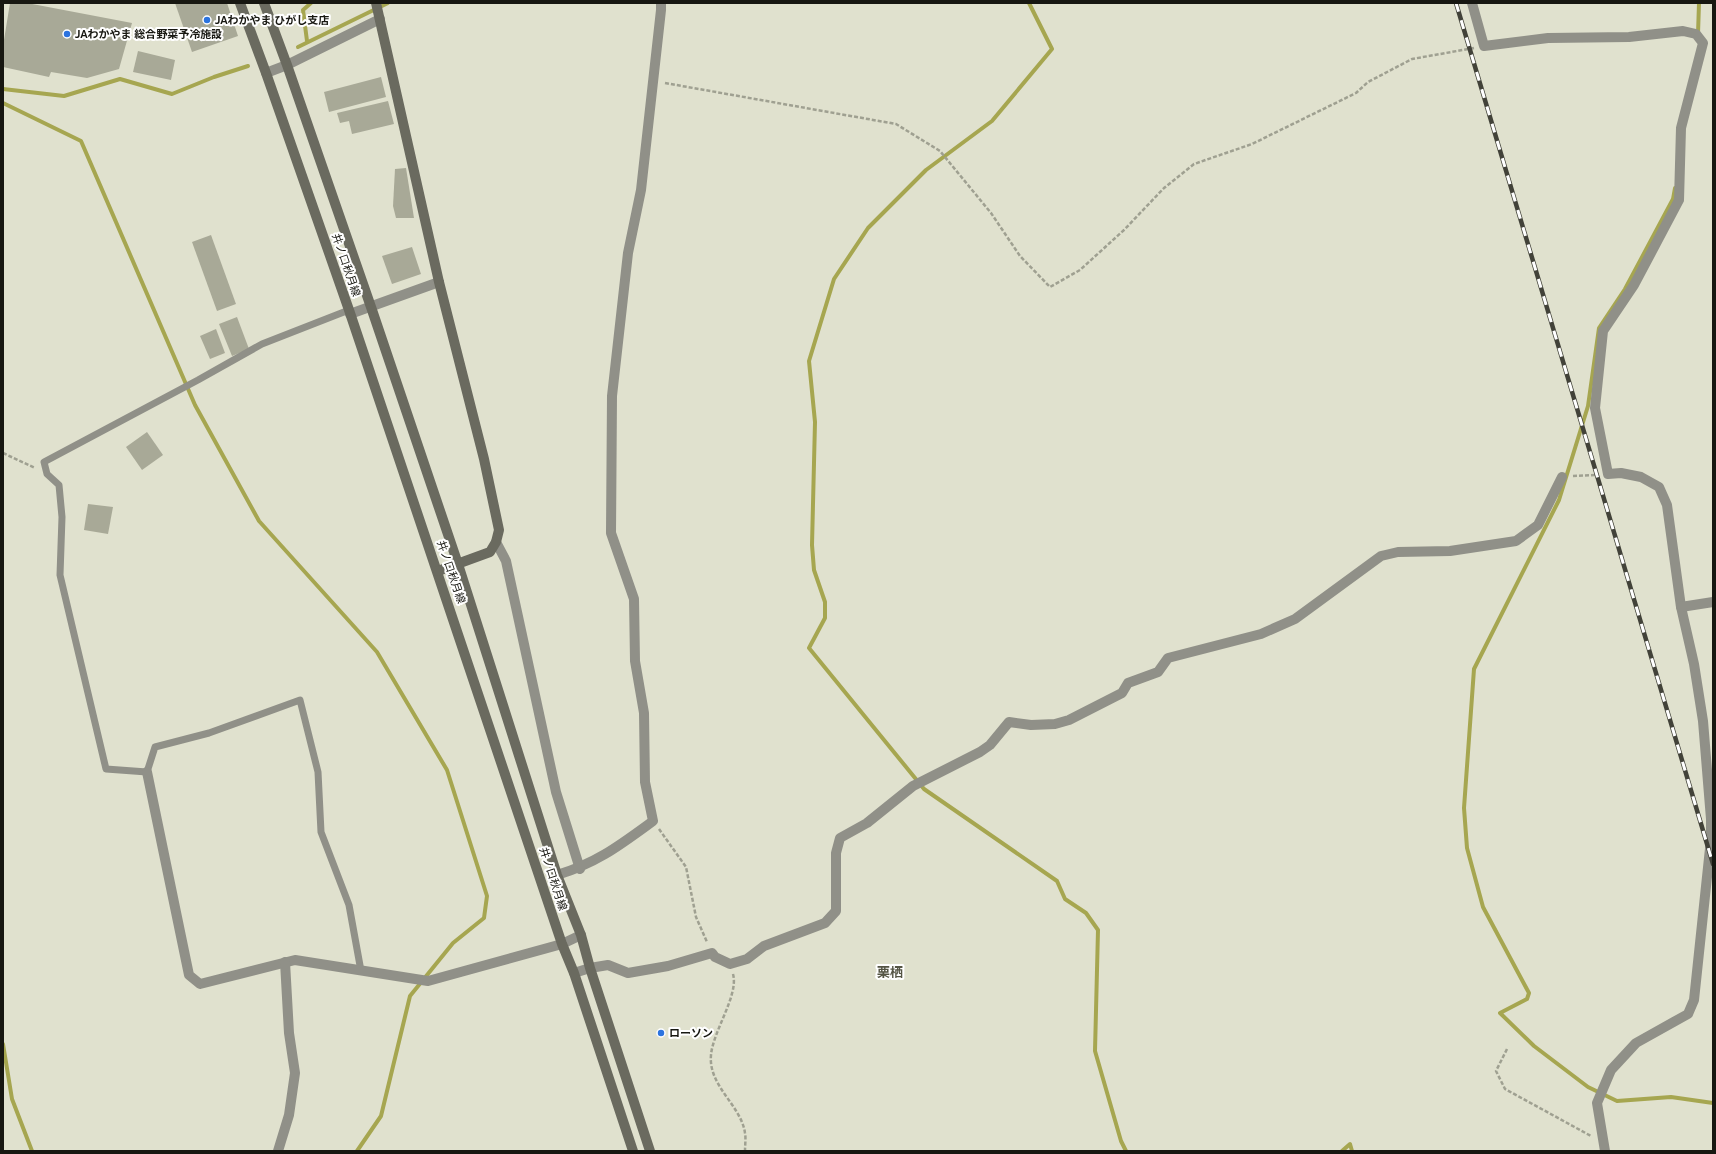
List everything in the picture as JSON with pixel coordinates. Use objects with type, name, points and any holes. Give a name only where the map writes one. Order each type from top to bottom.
[{"type":"main road","name":"井ノ口秋月線","points":[[240,3],[350,312],[633,1151]]},
{"type":"main road","name":"井ノ口秋月線","points":[[264,3],[371,307],[458,564],[557,876],[581,935],[590,968],[650,1151]]},
{"type":"main road","points":[[376,3],[439,282],[484,459],[499,530],[496,542],[490,552],[438,571]]},
{"type":"street","points":[[557,876],[580,869],[609,853],[653,821],[645,782],[644,713],[636,661],[634,599],[611,533],[612,396],[628,253],[641,190],[654,82],[661,3]]},
{"type":"street","points":[[1472,3],[1484,46],[1548,38],[1629,37],[1683,31],[1696,34],[1703,43],[1681,128],[1680,200],[1634,285],[1603,331],[1595,408],[1608,474],[1621,473],[1641,477],[1659,487],[1667,505],[1681,607],[1708,720],[1711,839],[1694,1000],[1688,1014],[1636,1043],[1611,1070],[1597,1103],[1604,1147]]},
{"type":"street","points":[[266,73],[287,65],[380,19]]},
{"type":"street","points":[[350,312],[371,307],[439,282]]},
{"type":"street","points":[[574,973],[608,964],[628,973],[668,966],[712,954],[715,958],[730,964],[747,959],[764,946],[826,923],[836,911],[836,852],[840,838],[868,823],[913,786],[980,752],[990,745],[1009,722],[1031,725],[1055,724],[1069,720],[1122,693],[1128,683],[1158,672],[1168,658],[1261,634],[1295,619],[1381,556],[1398,552],[1450,552],[1516,540],[1538,525],[1562,477]]},
{"type":"street","points":[[496,542],[506,561],[556,792],[580,869]]},
{"type":"street","points":[[1681,607],[1713,602]]},
{"type":"street","points":[[147,772],[189,975],[200,984],[295,960],[428,981],[562,944],[581,935]]},
{"type":"street","points":[[278,1151],[290,1115],[294,1073],[289,1033],[285,962]]},
{"type":"lane","points":[[350,312],[262,344],[44,462],[47,474],[59,485],[62,517],[60,575],[106,769],[147,772],[155,747],[209,733],[300,700],[318,772],[321,832],[349,905],[361,970]]},
{"type":"path","points":[[654,82],[896,124],[940,151],[991,213],[1020,256],[1050,287],[1080,270],[1124,230],[1164,188],[1194,164],[1252,144],[1356,93],[1368,82],[1412,58],[1454,53],[1484,46]]},
{"type":"path","points":[[3,452],[47,474]]},
{"type":"path","points":[[1562,477],[1608,474]]},
{"type":"path","points":[[653,821],[686,867],[696,917],[712,954]]},
{"type":"path","points":[[730,964],[734,977],[733,991],[719,1026],[711,1055],[712,1070],[738,1116],[745,1132],[745,1151]]},
{"type":"path","points":[[1507,1048],[1496,1071],[1505,1089],[1604,1147]]},
{"type":"building","name":"JAわかやま 総合野菜予冷施設","points":[[10,3],[27,3],[132,23],[119,69],[87,78],[51,72],[49,77],[3,67],[3,46]]},
{"type":"building","name":"JAわかやま ひがし支店","points":[[175,3],[227,3],[238,36],[192,52]]},
{"type":"building","points":[[138,51],[175,60],[171,80],[133,72]]},
{"type":"building","points":[[381,77],[386,97],[329,112],[324,92]]},
{"type":"building","points":[[388,101],[394,124],[352,134],[349,121],[340,123],[337,113]]},
{"type":"building","points":[[406,168],[414,218],[396,218],[393,206],[395,169]]},
{"type":"building","points":[[211,235],[236,304],[217,311],[192,242]]},
{"type":"building","points":[[412,247],[421,274],[392,284],[382,256]]},
{"type":"building","points":[[237,317],[249,349],[232,356],[219,324]]},
{"type":"building","points":[[216,329],[225,353],[210,359],[200,336]]},
{"type":"building","points":[[147,432],[163,455],[142,470],[126,447]]},
{"type":"building","points":[[88,504],[113,507],[108,534],[84,530]]},
{"type":"waterway","points":[[307,41],[303,10],[311,3]]},
{"type":"waterway","points":[[298,47],[388,3]]},
{"type":"waterway","points":[[1029,3],[1052,49],[992,121],[926,170],[868,228],[834,279],[809,361],[815,422],[812,545],[814,570],[825,602],[825,618],[809,648],[924,789],[1057,881],[1065,899],[1086,913],[1098,930],[1095,1051],[1121,1141],[1126,1151]]},
{"type":"waterway","points":[[1698,34],[1699,3]]},
{"type":"waterway","points":[[3,89],[64,96],[120,79],[172,94],[214,77],[248,66]]},
{"type":"waterway","points":[[3,103],[81,141],[195,405],[259,521],[377,652],[447,770],[487,896],[484,918],[453,943],[410,996],[381,1116],[357,1151]]},
{"type":"waterway","points":[[1675,188],[1673,199],[1625,289],[1599,328],[1588,406],[1559,500],[1474,669],[1464,808],[1467,848],[1483,907],[1529,993],[1527,999],[1500,1013],[1534,1046],[1588,1087],[1617,1101],[1671,1097],[1713,1103]]},
{"type":"waterway","points":[[3,1044],[12,1099],[32,1151]]},
{"type":"waterway","points":[[1342,1151],[1350,1144],[1352,1151]]},
{"type":"railway","points":[[1456,3],[1713,864]]},
{"type":"place","name":"JAわかやま ひがし支店","points":[[207,20]]},
{"type":"place","name":"JAわかやま 総合野菜予冷施設","points":[[67,34]]},
{"type":"place","name":"ローソン","points":[[661,1033]]},
{"type":"district","name":"栗栖","points":[[890,972]]}]
